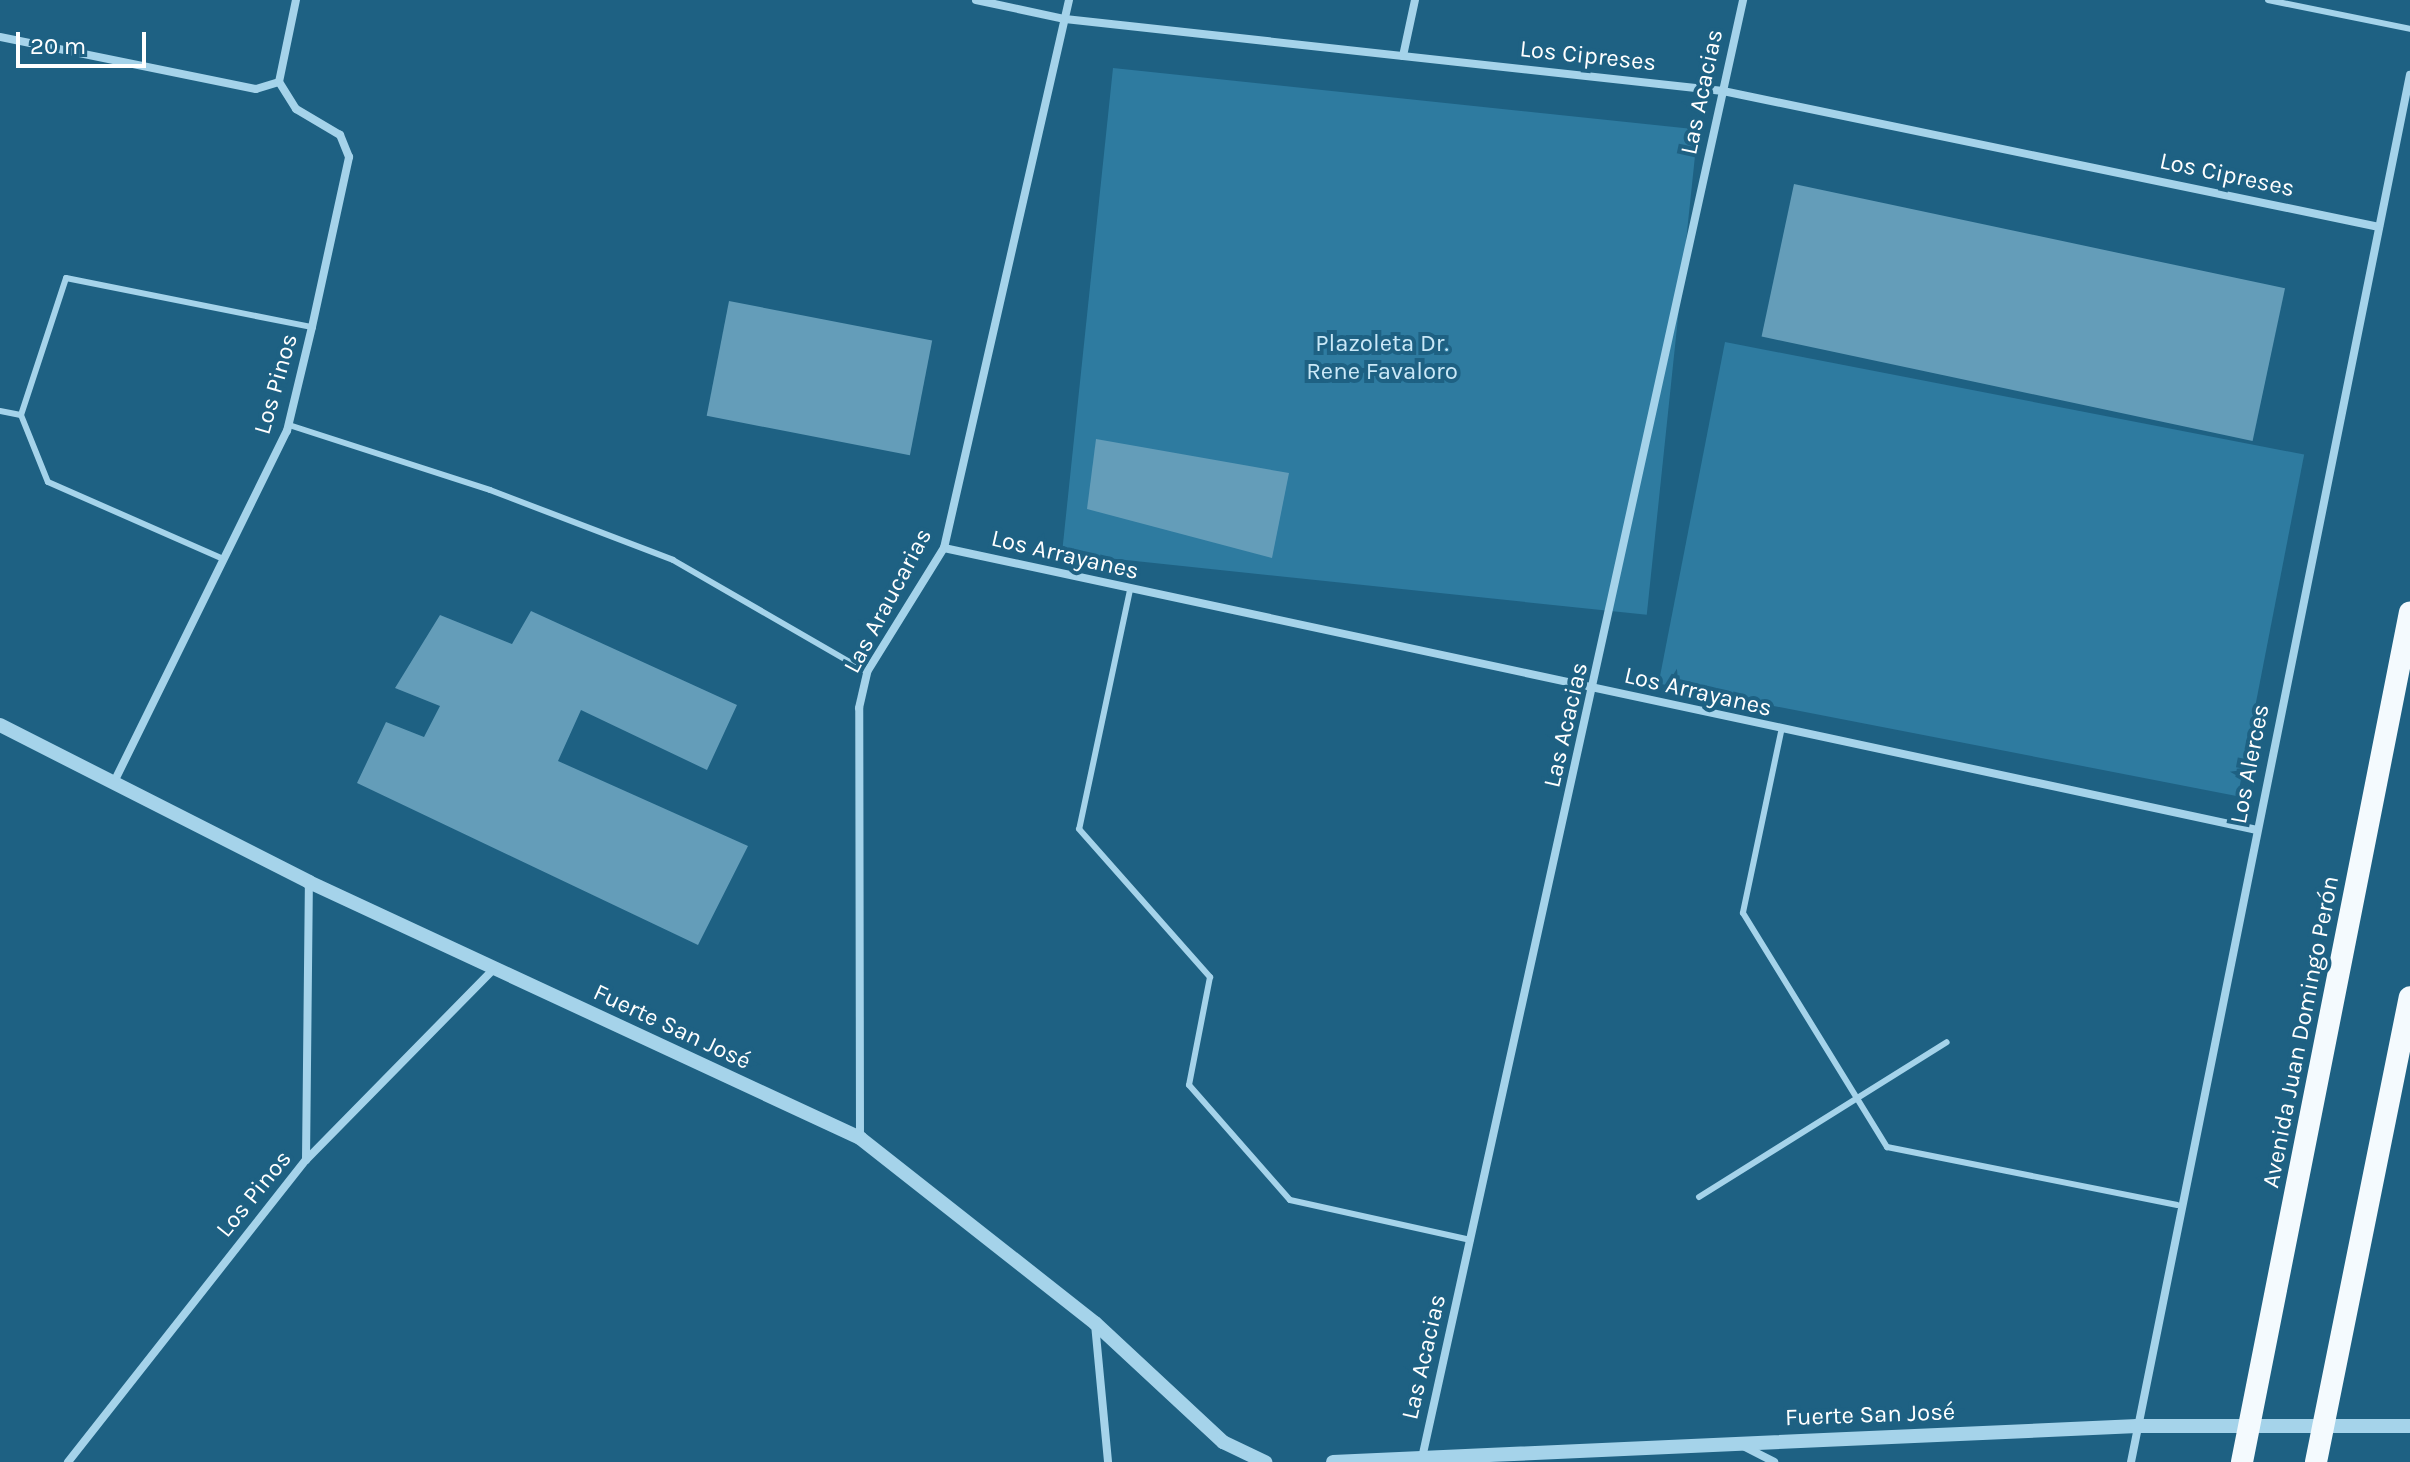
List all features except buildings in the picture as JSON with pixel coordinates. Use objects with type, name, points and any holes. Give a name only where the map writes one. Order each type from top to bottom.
[{"type":"highway","name":"Avenida Juan Domingo Perón","points":[[2242,1462],[2410,612]]},
{"type":"highway","points":[[2316,1462],[2410,997]]},
{"type":"street","points":[[0,37],[256,89],[279,82],[296,0]]},
{"type":"street","name":"Los Cipreses","points":[[976,0],[1065,19],[1723,91],[2379,227]]},
{"type":"street","name":"Las Araucarias","points":[[860,1138],[859,708],[867,672],[944,548],[1069,0]]},
{"type":"street","points":[[1403,56],[1415,0]]},
{"type":"street","name":"Las Acacias","points":[[1422,1458],[1595,689],[1743,0]]},
{"type":"street","name":"Los Alerces","points":[[2131,1462],[2177,1205],[2257,830],[2410,75]]},
{"type":"street","name":"Los Pinos","points":[[116,778],[221,558],[289,425],[312,327],[349,157],[340,135],[296,109],[279,82]]},
{"type":"street","name":"Los Arrayanes","points":[[944,548],[1781,732],[2257,830]]},
{"type":"street","name":"Fuerte San José","points":[[0,725],[116,778],[309,882],[860,1138],[1095,1323],[1223,1442],[1265,1462]]},
{"type":"street","points":[[306,1160],[309,882]]},
{"type":"street","name":"Los Pinos","points":[[68,1462],[306,1160],[494,969]]},
{"type":"street","points":[[1095,1323],[1108,1462]]},
{"type":"street","name":"Fuerte San José","points":[[1333,1462],[2137,1426],[2410,1426]]},
{"type":"street","points":[[1735,1442],[1774,1462]]},
{"type":"lane","points":[[2268,0],[2410,29]]},
{"type":"lane","points":[[221,558],[48,482],[21,415],[66,278],[312,327]]},
{"type":"lane","points":[[0,411],[21,415]]},
{"type":"lane","points":[[289,425],[490,490],[673,560],[867,672]]},
{"type":"lane","points":[[1130,590],[1079,829],[1210,977],[1189,1085],[1290,1200],[1471,1240]]},
{"type":"lane","points":[[1781,732],[1743,913],[1887,1147],[2177,1205]]},
{"type":"lane","points":[[1699,1197],[1947,1042]]},
{"type":"green space","name":"Plazoleta Dr. Rene Favaloro","points":[[1113,68],[1698,129],[1647,615],[1062,553]]},
{"type":"green space","points":[[1725,342],[2304,455],[2238,796],[1659,684]]}]
